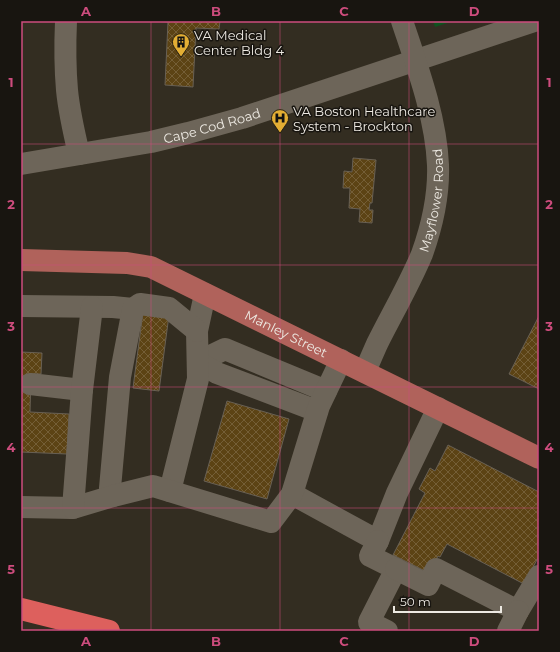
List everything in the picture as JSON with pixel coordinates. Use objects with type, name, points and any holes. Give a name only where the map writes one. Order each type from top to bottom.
[{"type":"highway","points":[[21,609],[109,631]]},
{"type":"main road","name":"Manley Street","points":[[21,260],[117,262],[143,265],[158,270],[539,458]]},
{"type":"lane","points":[[66,21],[67,90],[73,129],[79,154]]},
{"type":"lane","name":"Mayflower Road","points":[[365,372],[377,344],[410,281],[422,252],[431,225],[435,201],[438,165],[432,118],[402,21]]},
{"type":"lane","name":"Cape Cod Road","points":[[21,164],[133,146],[209,128],[242,118],[413,55],[534,21]]},
{"type":"lane","points":[[170,491],[198,380],[197,331],[205,294]]},
{"type":"lane","points":[[21,306],[114,307],[133,309],[140,304],[169,308],[197,331]]},
{"type":"lane","points":[[73,508],[82,390],[92,307]]},
{"type":"lane","points":[[113,496],[110,488],[120,377],[133,309]]},
{"type":"lane","points":[[198,362],[226,349],[326,391]]},
{"type":"lane","points":[[21,506],[73,508],[153,486],[271,522],[292,494],[317,411],[341,360]]},
{"type":"lane","points":[[198,362],[217,374],[317,411]]},
{"type":"lane","points":[[30,384],[82,390]]},
{"type":"lane","points":[[438,408],[397,493],[378,541],[370,556],[428,585],[436,569],[518,611]]},
{"type":"lane","points":[[292,494],[378,541]]},
{"type":"lane","points":[[387,631],[369,622],[396,569]]},
{"type":"lane","points":[[508,631],[539,576]]},
{"type":"green space","points":[[433,21],[454,21],[435,27]]},
{"type":"building","name":"VA Medical Center Bldg 4","points":[[151,21],[220,21],[219,29],[196,28],[193,87],[165,85],[168,22]]},
{"type":"building","points":[[353,158],[376,160],[372,203],[370,203],[369,210],[373,210],[372,223],[359,222],[360,209],[349,208],[350,188],[343,188],[344,171],[352,172]]},
{"type":"building","points":[[143,312],[169,315],[159,391],[133,388]]},
{"type":"building","points":[[539,316],[539,389],[509,374]]},
{"type":"building","points":[[21,352],[42,353],[41,374],[31,374],[30,412],[69,414],[67,454],[21,452]]},
{"type":"building","points":[[227,401],[289,419],[267,499],[204,481]]},
{"type":"building","points":[[448,445],[539,492],[539,556],[524,584],[447,544],[440,557],[438,556],[429,573],[393,555],[425,493],[419,489],[430,468],[435,471]]},
{"type":"place","name":"VA Medical Center Bldg 4","points":[[181,57]]},
{"type":"place","name":"VA Boston Healthcare System - Brockton","points":[[280,133]]}]
